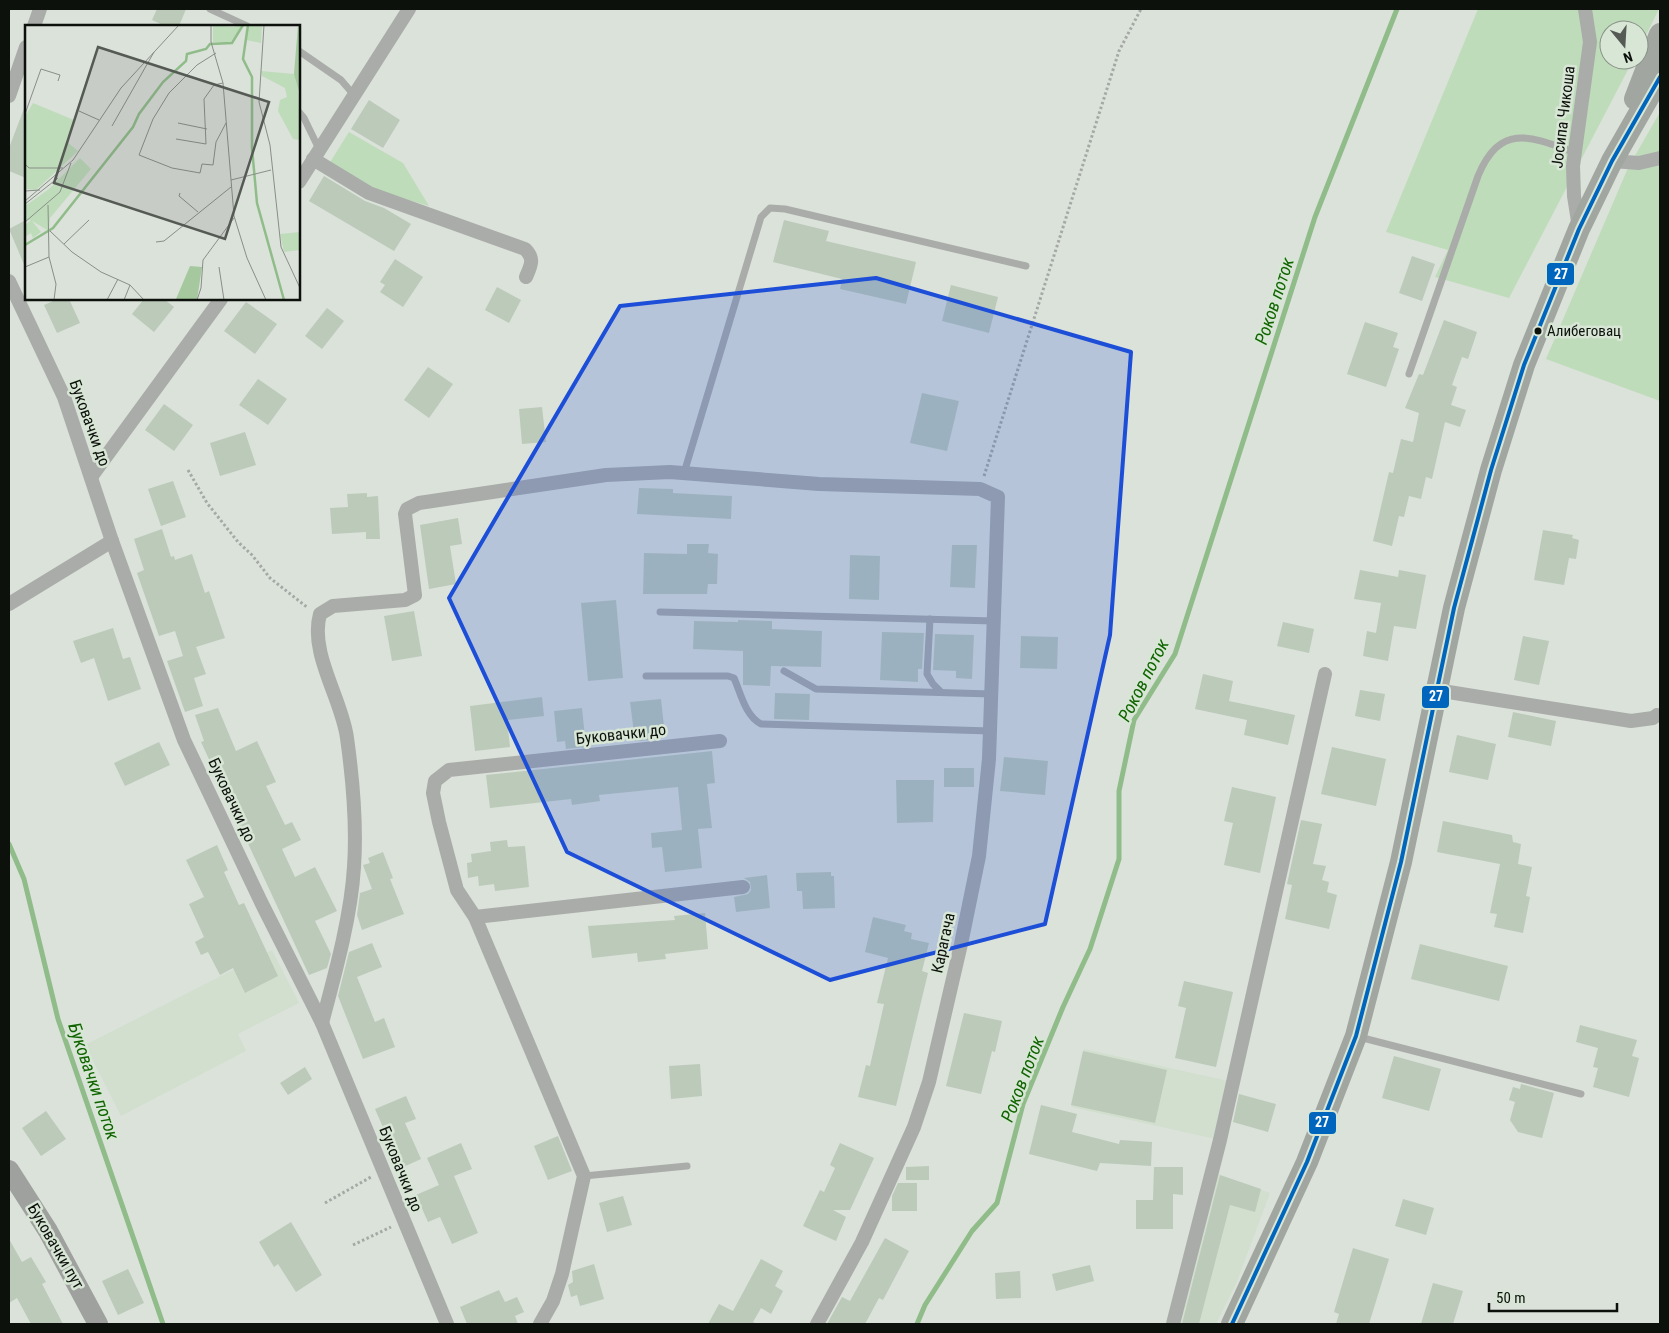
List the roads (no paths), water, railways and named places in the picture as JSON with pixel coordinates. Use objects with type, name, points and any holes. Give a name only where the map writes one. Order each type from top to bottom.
[{"type":"main road","points":[[1612,161],[1660,34]]},
{"type":"main road","points":[[1232,1324],[1307,1162],[1356,1036],[1401,862],[1436,690],[1472,539],[1518,381],[1544,311],[1579,229],[1612,161],[1660,78]]},
{"type":"street","points":[[34,25],[40,9]]},
{"type":"street","points":[[300,180],[409,9]]},
{"type":"street","name":"Јосипа Чикоша","points":[[1579,229],[1574,196],[1573,152],[1590,42],[1585,9]]},
{"type":"street","points":[[9,96],[25,50]]},
{"type":"street","points":[[316,154],[369,193],[525,249],[531,255],[533,262],[526,276]]},
{"type":"street","points":[[1612,161],[1639,163],[1660,158]]},
{"type":"street","name":"Буковачки до","points":[[9,281],[64,397],[112,541],[184,740],[262,904],[322,1023],[403,1222],[447,1324]]},
{"type":"street","points":[[91,477],[220,300]]},
{"type":"street","points":[[322,1023],[335,974],[345,924],[354,868],[355,832],[347,735],[318,636],[320,614],[333,606],[405,600],[415,595],[405,514],[411,506],[470,495],[606,475],[684,473]]},
{"type":"street","name":"Карагача","points":[[684,473],[819,484],[980,489],[998,497],[992,694],[979,856],[929,1082],[914,1127],[862,1242],[817,1324]]},
{"type":"street","points":[[9,604],[112,541]]},
{"type":"street","points":[[1173,1324],[1220,1140],[1325,674]]},
{"type":"street","points":[[1436,690],[1631,721],[1653,718],[1657,715]]},
{"type":"street","name":"Буковачки до","points":[[584,1176],[475,917],[457,890],[433,793],[436,781],[449,770],[720,741]]},
{"type":"street","points":[[475,917],[743,887]]},
{"type":"street","name":"Буковачки пут","points":[[9,1170],[48,1231],[98,1324]]},
{"type":"street","points":[[540,1324],[553,1301],[562,1274],[573,1233],[584,1176]]},
{"type":"lane","points":[[210,9],[245,25]]},
{"type":"lane","points":[[300,52],[341,80],[354,95]]},
{"type":"lane","points":[[300,114],[314,136],[316,154]]},
{"type":"lane","points":[[1409,374],[1478,176],[1491,150],[1509,140],[1527,138],[1547,142],[1573,152]]},
{"type":"lane","points":[[684,473],[761,217],[770,208],[785,209],[1026,266]]},
{"type":"lane","points":[[660,612],[994,621]]},
{"type":"lane","points":[[930,619],[927,674],[932,684],[941,692]]},
{"type":"lane","points":[[784,671],[816,689],[992,694]]},
{"type":"lane","points":[[646,676],[728,676],[734,678],[746,708],[754,719],[761,724],[990,731]]},
{"type":"lane","points":[[1356,1036],[1581,1094]]},
{"type":"lane","points":[[584,1176],[687,1166]]},
{"type":"waterway","name":"Роков поток","points":[[917,1324],[925,1305],[972,1231],[997,1203],[1023,1104],[1063,1007],[1090,949],[1119,859],[1119,791],[1134,720],[1175,654],[1315,217],[1397,9]]},
{"type":"waterway","name":"Буковачки поток","points":[[9,844],[24,879],[58,1019],[163,1324]]},
{"type":"place","name":"Алибеговац","points":[[1538,331]]}]
